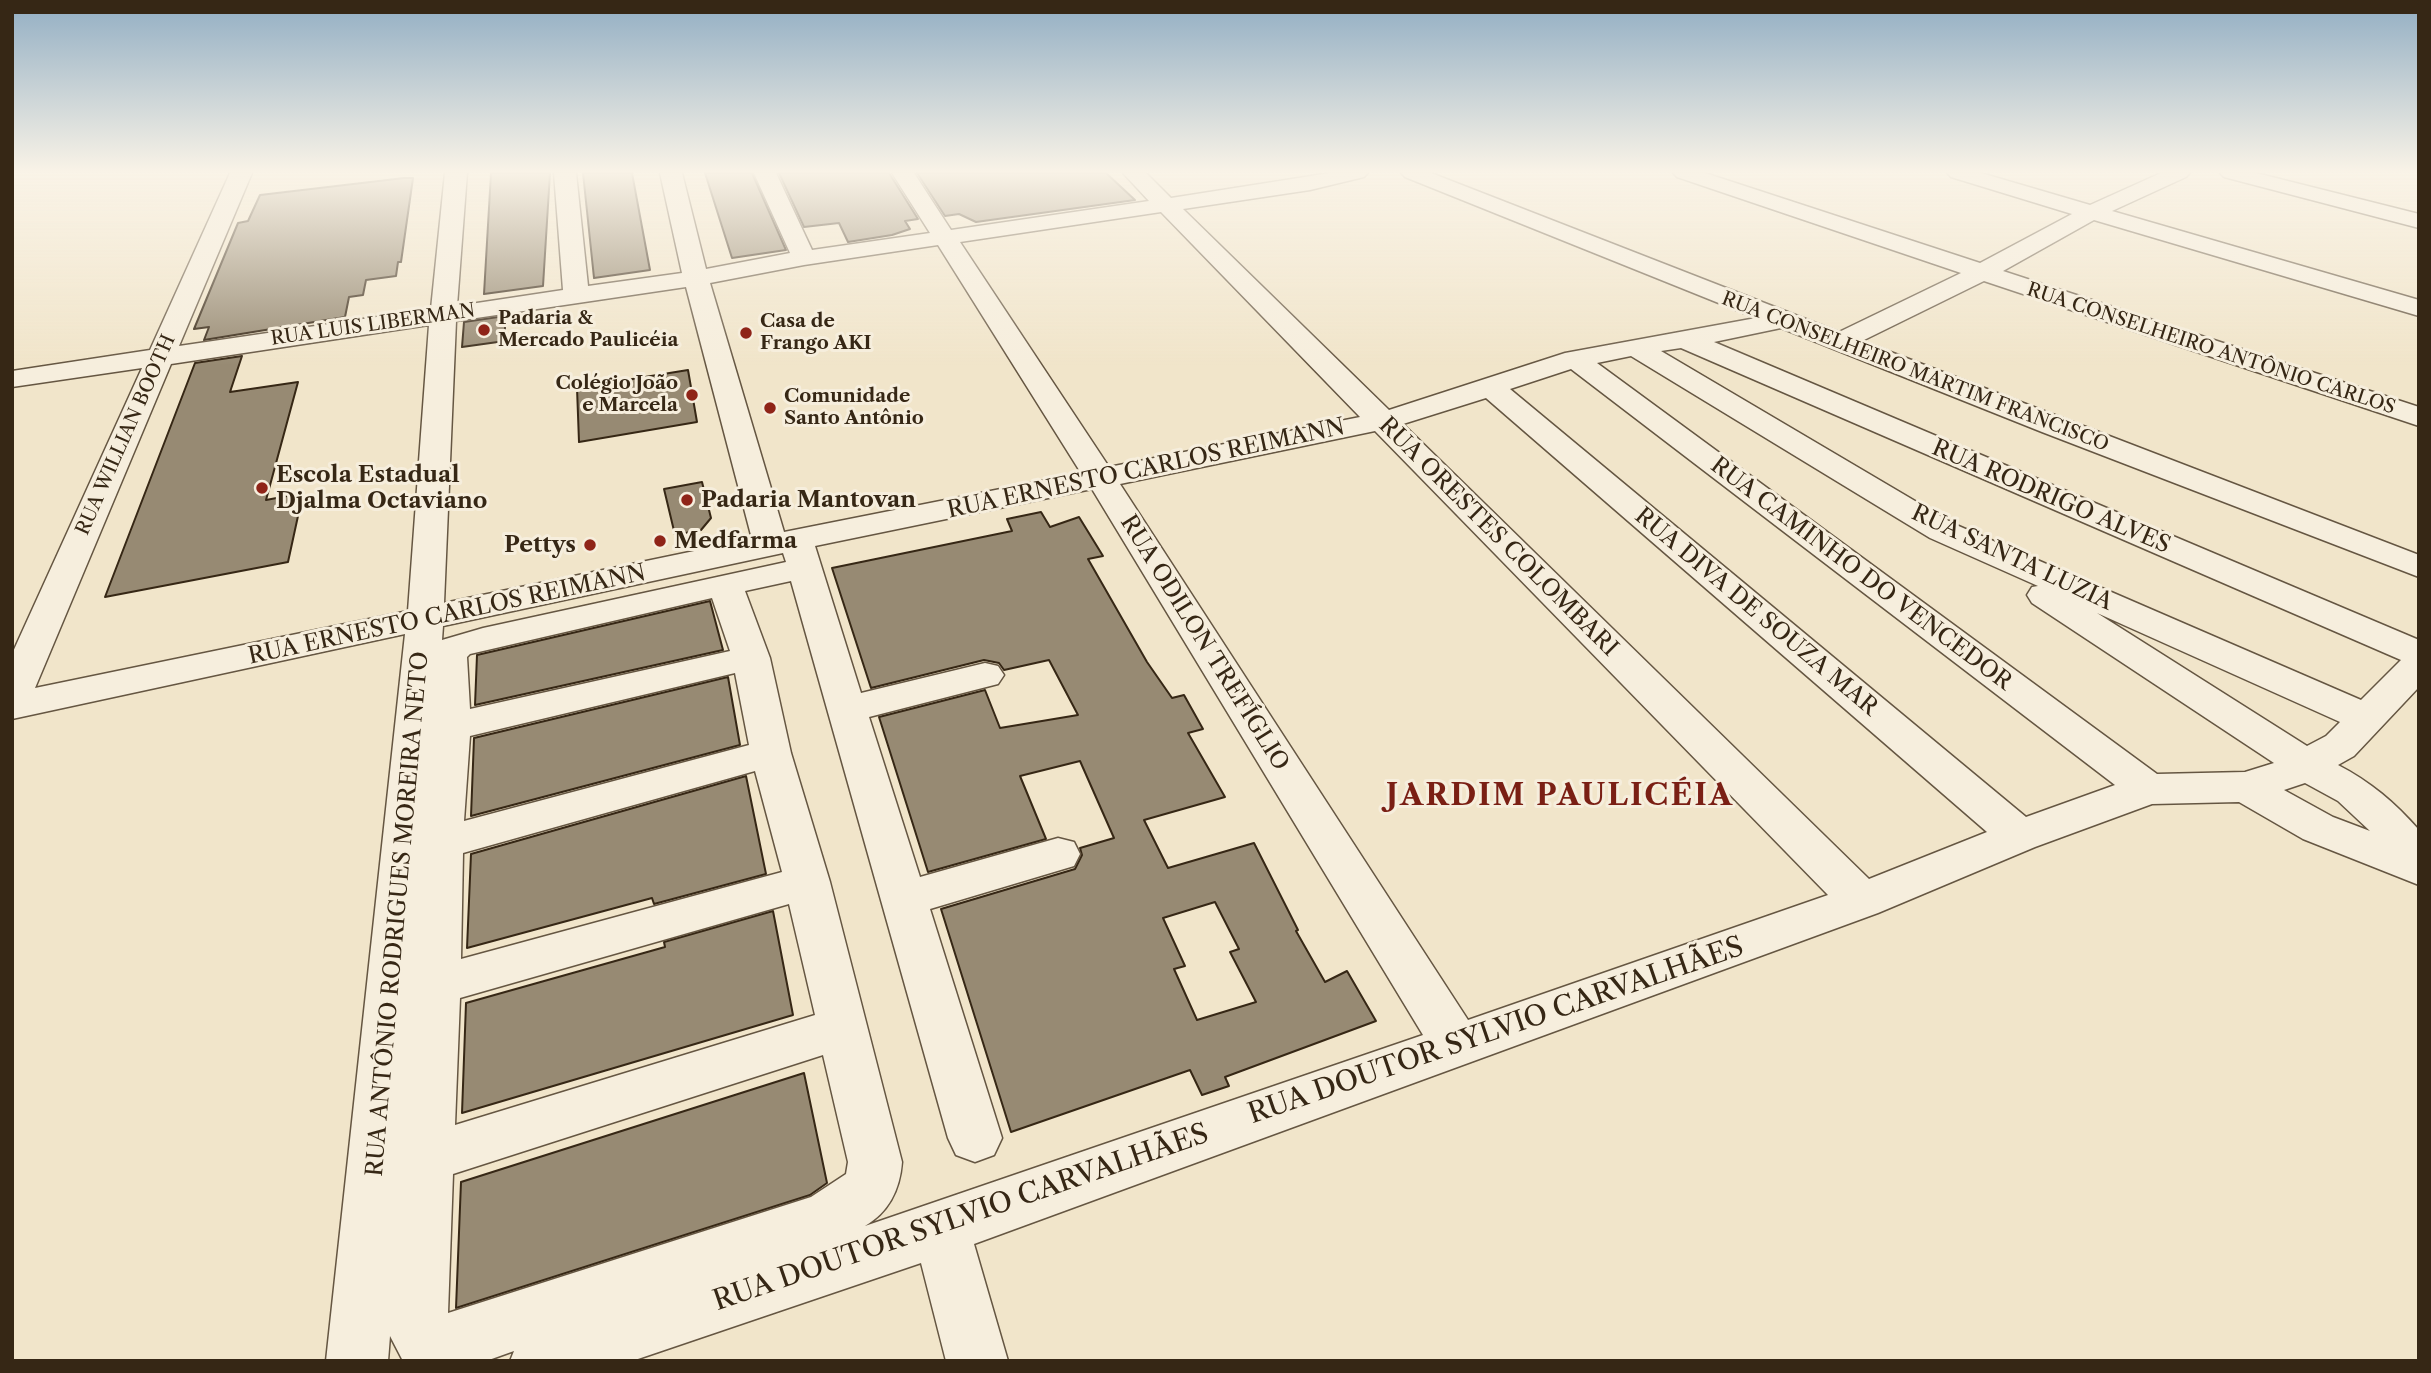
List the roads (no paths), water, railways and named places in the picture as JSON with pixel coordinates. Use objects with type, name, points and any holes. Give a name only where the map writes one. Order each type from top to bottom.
[{"type":"street","name":"RUA WILLIAN BOOTH","points":[[12,697],[213,237]]},
{"type":"street","name":"RUA ANTÔNIO RODRIGUES MOREIRA NETO","points":[[357,1361],[422,848],[425,621],[443,315],[453,237]]},
{"type":"street","points":[[571,237],[576,295]]},
{"type":"street","points":[[686,237],[696,278],[848,709],[975,1138]]},
{"type":"street","points":[[794,237],[804,258]]},
{"type":"street","name":"RUA LUIS LIBERMAN","points":[[12,379],[956,237]]},
{"type":"street","name":"RUA ORESTES COLOMBARI","points":[[1198,237],[1862,901]]},
{"type":"street","name":"RUA CONSELHEIRO MARTIM FRANCISCO","points":[[1573,237],[2419,567]]},
{"type":"street","name":"RUA CONSELHEIRO ANTÔNIO CARLOS","points":[[1874,237],[2419,417]]},
{"type":"street","points":[[1840,342],[1981,273],[2046,237]]},
{"type":"street","points":[[2177,237],[2419,308]]},
{"type":"street","name":"RUA ODILON TREFÍGLIO","points":[[943,239],[1101,479],[1456,1044]]},
{"type":"street","name":"RUA ERNESTO CARLOS REIMANN","points":[[12,706],[425,621],[791,551],[1101,479],[1426,412],[1574,359],[1782,320]]},
{"type":"street","name":"RUA RODRIGO ALVES","points":[[1684,339],[2419,654]]},
{"type":"street","name":"RUA SANTA LUZIA","points":[[1636,347],[1942,531],[2367,718]]},
{"type":"street","name":"RUA CAMINHO DO VENCEDOR","points":[[1574,359],[2148,789]]},
{"type":"street","name":"RUA DIVA DE SOUZA MAR","points":[[1492,388],[2021,836]]},
{"type":"street","points":[[1942,531],[2306,765],[2334,779],[2371,806],[2419,860]]},
{"type":"street","points":[[725,584],[751,659],[771,753],[807,882],[875,1162],[875,1178],[865,1195],[824,1219],[439,1345],[428,1344],[417,1330],[436,985],[422,848],[451,727],[448,653],[457,646],[725,584],[791,551]]},
{"type":"street","points":[[451,727],[751,659]]},
{"type":"street","name":"RUA DOUTOR SYLVIO CARVALHÃES","points":[[541,1361],[942,1229],[1862,901],[2021,836],[2148,789],[2246,787],[2306,765],[2340,746],[2419,664]]},
{"type":"street","points":[[848,709],[985,676]]},
{"type":"street","points":[[422,848],[771,753]]},
{"type":"street","points":[[2246,787],[2318,828],[2419,868]]},
{"type":"street","points":[[904,899],[1058,854]]},
{"type":"street","points":[[436,985],[807,882]]},
{"type":"street","points":[[427,1158],[842,1028]]},
{"type":"street","points":[[942,1229],[977,1361]]},
{"type":"place","name":"Padaria & Mercado Paulicéia","points":[[484,330]]},
{"type":"place","name":"Casa de Frango AKI","points":[[746,333]]},
{"type":"place","name":"Colégio João e Marcela","points":[[692,395]]},
{"type":"place","name":"Comunidade Santo Antônio","points":[[770,408]]},
{"type":"place","name":"Escola Estadual Djalma Octaviano","points":[[262,488]]},
{"type":"place","name":"Padaria Mantovan","points":[[687,500]]},
{"type":"place","name":"Medfarma","points":[[660,541]]},
{"type":"place","name":"Pettys","points":[[590,545]]},
{"type":"district","name":"JARDIM PAULICÉIA","points":[[1560,796]]}]
